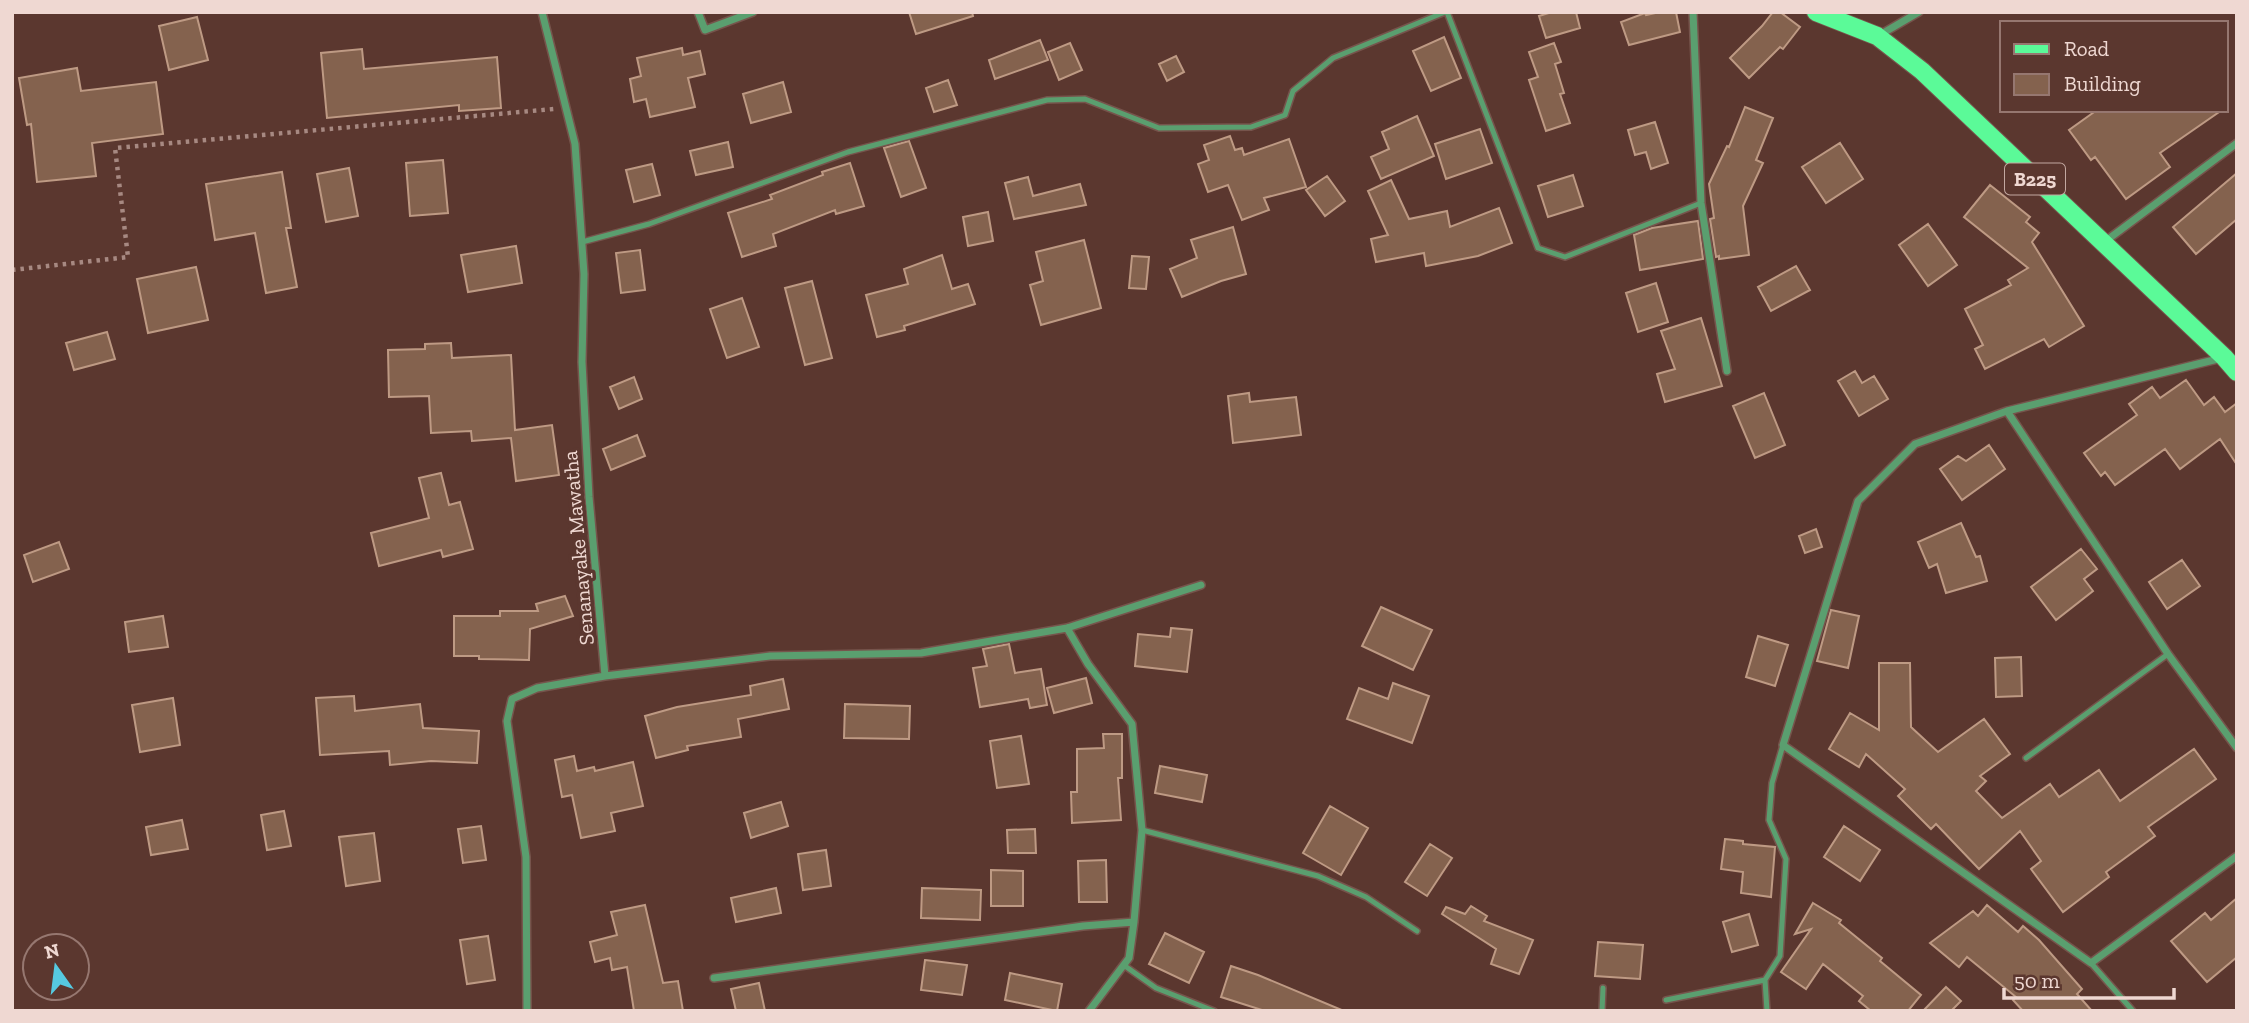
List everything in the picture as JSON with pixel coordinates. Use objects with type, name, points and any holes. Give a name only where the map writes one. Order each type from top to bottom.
[{"type":"main road","name":"B225","points":[[1816,12],[1877,36],[1922,71],[2237,372]]},
{"type":"street","name":"Senanayake Mawatha","points":[[542,12],[575,144],[584,274],[582,362],[586,443],[605,676]]},
{"type":"street","points":[[698,12],[705,30],[753,12]]},
{"type":"street","points":[[1693,12],[1701,203],[1727,371]]},
{"type":"street","points":[[1877,36],[1919,12]]},
{"type":"street","points":[[2102,243],[2237,143]]},
{"type":"street","points":[[2224,357],[2007,411],[1915,444],[1858,501],[1783,745],[2091,964],[2237,856]]},
{"type":"street","points":[[2007,411],[2168,654],[2237,748]]},
{"type":"street","points":[[527,1011],[526,857],[507,721],[512,699],[537,688],[605,676],[770,656],[921,653],[1067,628],[1201,585]]},
{"type":"street","points":[[1067,628],[1088,664],[1132,724],[1142,830],[1129,958],[1089,1011]]},
{"type":"street","points":[[714,978],[1083,926],[1134,922]]},
{"type":"lane","points":[[582,242],[649,224],[848,152],[1047,100],[1085,99],[1159,128],[1251,127],[1285,115],[1293,91],[1333,58],[1446,12],[1538,248],[1565,257],[1701,203]]},
{"type":"lane","points":[[2026,758],[2168,654]]},
{"type":"lane","points":[[1768,1011],[1765,980],[1780,956],[1786,859],[1769,820],[1772,783],[1783,745]]},
{"type":"lane","points":[[1142,830],[1318,876],[1366,897],[1417,931]]},
{"type":"lane","points":[[2091,964],[2133,1011]]},
{"type":"lane","points":[[1125,966],[1156,988],[1214,1011]]},
{"type":"lane","points":[[1666,1000],[1765,980]]},
{"type":"lane","points":[[1602,1011],[1603,988]]},
{"type":"path","points":[[12,270],[128,257],[115,148],[566,108]]},
{"type":"building","points":[[909,12],[972,12],[973,16],[916,34]]},
{"type":"building","points":[[1552,12],[1576,12],[1580,28],[1546,38],[1539,16]]},
{"type":"building","points":[[1676,12],[1680,32],[1629,45],[1621,22],[1645,13]]},
{"type":"building","points":[[1773,12],[1780,12],[1800,27],[1783,49],[1780,47],[1749,78],[1730,58]]},
{"type":"building","points":[[197,17],[208,60],[169,70],[159,26]]},
{"type":"building","points":[[1444,37],[1461,78],[1431,91],[1413,51]]},
{"type":"building","points":[[1040,40],[1048,60],[995,79],[989,60]]},
{"type":"building","points":[[1070,43],[1082,70],[1059,80],[1048,52]]},
{"type":"building","points":[[1554,43],[1561,62],[1555,64],[1564,93],[1560,94],[1570,123],[1546,131],[1529,80],[1538,77],[1529,52]]},
{"type":"building","points":[[682,48],[683,55],[700,51],[705,74],[688,78],[695,107],[650,117],[646,99],[634,102],[630,79],[641,76],[637,58]]},
{"type":"building","points":[[362,49],[364,69],[497,57],[501,108],[459,111],[459,105],[327,118],[321,53]]},
{"type":"building","points":[[1176,56],[1184,72],[1167,81],[1159,64]]},
{"type":"building","points":[[77,68],[81,91],[156,82],[163,134],[92,143],[96,176],[37,182],[31,124],[27,125],[19,78]]},
{"type":"building","points":[[948,80],[957,105],[934,112],[926,88]]},
{"type":"building","points":[[783,82],[791,112],[751,123],[743,94]]},
{"type":"building","points":[[1745,107],[1773,118],[1756,160],[1763,163],[1743,206],[1749,255],[1719,259],[1719,256],[1716,257],[1710,219],[1714,218],[1709,184],[1727,146],[1729,147]]},
{"type":"building","points":[[2094,112],[2219,112],[2160,153],[2170,167],[2126,199],[2095,157],[2091,160],[2069,130]]},
{"type":"building","points":[[1417,116],[1434,156],[1381,179],[1371,157],[1389,149],[1382,132]]},
{"type":"building","points":[[1655,122],[1668,163],[1651,169],[1646,152],[1635,155],[1628,130]]},
{"type":"building","points":[[1480,129],[1492,163],[1446,179],[1435,144]]},
{"type":"building","points":[[1230,136],[1235,150],[1242,148],[1244,155],[1289,139],[1306,187],[1264,198],[1269,210],[1242,220],[1228,185],[1208,192],[1198,164],[1209,160],[1204,145]]},
{"type":"building","points":[[909,141],[926,188],[901,197],[884,148]]},
{"type":"building","points":[[728,142],[733,167],[696,175],[690,151]]},
{"type":"building","points":[[1840,143],[1863,179],[1826,203],[1802,167]]},
{"type":"building","points":[[443,160],[448,213],[410,216],[406,163]]},
{"type":"building","points":[[850,163],[864,206],[836,214],[835,210],[773,234],[776,246],[742,257],[728,213],[772,199],[770,195]]},
{"type":"building","points":[[652,164],[660,195],[634,202],[626,170]]},
{"type":"building","points":[[349,168],[358,216],[326,222],[317,174]]},
{"type":"building","points":[[282,172],[291,228],[286,228],[297,287],[266,293],[255,233],[215,240],[206,184]]},
{"type":"building","points":[[2237,173],[2237,219],[2196,254],[2173,227]]},
{"type":"building","points":[[1573,175],[1583,206],[1548,217],[1538,186]]},
{"type":"building","points":[[1327,176],[1345,201],[1325,216],[1306,190]]},
{"type":"building","points":[[1028,177],[1033,196],[1080,184],[1086,205],[1014,219],[1005,183]]},
{"type":"building","points":[[1391,180],[1409,219],[1447,211],[1450,227],[1499,208],[1512,243],[1478,256],[1426,266],[1424,253],[1376,262],[1371,239],[1388,235],[1368,191]]},
{"type":"building","points":[[1990,185],[2030,217],[2026,222],[2039,233],[2032,242],[2084,326],[2049,347],[2044,339],[1985,369],[1975,349],[1983,345],[1965,309],[2011,285],[2008,280],[2028,268],[1964,217]]},
{"type":"building","points":[[988,212],[993,241],[968,246],[963,217]]},
{"type":"building","points":[[1698,221],[1703,259],[1640,270],[1634,235],[1652,228]]},
{"type":"building","points":[[1928,224],[1957,265],[1928,286],[1899,245]]},
{"type":"building","points":[[1233,227],[1246,274],[1182,297],[1170,269],[1197,258],[1191,240]]},
{"type":"building","points":[[1084,240],[1101,308],[1041,325],[1030,285],[1043,281],[1036,252]]},
{"type":"building","points":[[516,246],[522,283],[468,292],[461,255]]},
{"type":"building","points":[[640,250],[645,290],[621,293],[616,253]]},
{"type":"building","points":[[942,255],[952,289],[968,284],[975,304],[904,326],[905,330],[877,337],[866,295],[908,284],[904,269]]},
{"type":"building","points":[[1132,256],[1149,257],[1146,289],[1129,288]]},
{"type":"building","points":[[1796,266],[1810,290],[1771,311],[1758,287]]},
{"type":"building","points":[[196,267],[208,320],[148,333],[137,279]]},
{"type":"building","points":[[812,281],[832,358],[805,365],[785,288]]},
{"type":"building","points":[[1656,283],[1668,322],[1638,332],[1626,293]]},
{"type":"building","points":[[742,298],[759,347],[727,358],[710,309]]},
{"type":"building","points":[[1701,318],[1722,386],[1665,402],[1657,374],[1675,369],[1661,331]]},
{"type":"building","points":[[107,332],[115,359],[74,370],[66,343]]},
{"type":"building","points":[[451,343],[452,358],[511,355],[515,430],[552,425],[559,475],[516,481],[511,438],[472,441],[471,431],[431,433],[429,396],[389,397],[388,350],[425,349],[425,344]]},
{"type":"building","points":[[1855,371],[1862,383],[1874,376],[1888,399],[1859,416],[1838,381]]},
{"type":"building","points":[[634,377],[642,399],[619,409],[610,387]]},
{"type":"building","points":[[2186,380],[2204,405],[2214,397],[2225,412],[2237,403],[2237,465],[2220,439],[2180,469],[2165,449],[2115,485],[2105,472],[2101,476],[2084,453],[2137,415],[2129,404],[2152,387],[2160,398]]},
{"type":"building","points":[[1249,393],[1250,402],[1296,397],[1301,435],[1233,443],[1228,396]]},
{"type":"building","points":[[1764,393],[1785,445],[1755,458],[1733,406]]},
{"type":"building","points":[[637,435],[645,456],[611,470],[603,449]]},
{"type":"building","points":[[1989,445],[2005,469],[1962,500],[1940,469],[1958,456],[1966,461]]},
{"type":"building","points":[[441,473],[449,505],[460,502],[473,549],[443,557],[441,550],[379,566],[371,533],[429,518],[419,478]]},
{"type":"building","points":[[1961,523],[1976,557],[1980,556],[1987,581],[1946,593],[1937,564],[1929,568],[1918,542]]},
{"type":"building","points":[[1816,529],[1822,547],[1805,553],[1799,536]]},
{"type":"building","points":[[59,542],[69,569],[33,582],[24,555]]},
{"type":"building","points":[[2081,549],[2097,569],[2084,579],[2093,591],[2056,620],[2031,587]]},
{"type":"building","points":[[2182,560],[2200,586],[2167,609],[2149,582]]},
{"type":"building","points":[[565,596],[573,616],[530,629],[529,660],[454,656],[454,616],[500,616],[500,611],[538,611],[536,604]]},
{"type":"building","points":[[1381,607],[1432,630],[1413,670],[1362,646]]},
{"type":"building","points":[[1831,610],[1859,616],[1848,668],[1817,661]]},
{"type":"building","points":[[163,616],[168,647],[129,652],[125,622]]},
{"type":"building","points":[[1171,628],[1192,630],[1187,672],[1135,666],[1138,634],[1170,637]]},
{"type":"building","points":[[1758,636],[1788,645],[1775,686],[1746,677]]},
{"type":"building","points":[[1009,644],[1015,673],[1041,669],[1047,705],[1030,708],[1028,699],[980,707],[973,668],[987,666],[983,649]]},
{"type":"building","points":[[2021,657],[2022,696],[1996,697],[1995,658]]},
{"type":"building","points":[[1879,663],[1910,663],[1911,727],[1938,752],[1984,719],[2010,754],[1980,776],[1986,781],[1976,791],[2002,818],[2050,784],[2059,797],[2099,770],[2120,801],[2194,749],[2216,779],[2148,827],[2155,836],[2106,872],[2109,877],[2063,912],[2031,869],[2041,861],[2020,831],[1979,869],[1936,824],[1931,829],[1898,796],[1905,789],[1866,754],[1859,767],[1829,749],[1850,713],[1879,730]]},
{"type":"building","points":[[1086,678],[1092,703],[1054,713],[1047,688]]},
{"type":"building","points":[[783,679],[789,709],[738,719],[741,737],[687,746],[688,750],[656,758],[645,716],[677,707],[751,695],[750,686]]},
{"type":"building","points":[[1393,683],[1429,696],[1412,743],[1347,719],[1359,688],[1388,699]]},
{"type":"building","points":[[354,696],[355,711],[420,704],[423,728],[479,731],[477,763],[431,761],[390,765],[389,751],[320,755],[316,698]]},
{"type":"building","points":[[173,698],[180,745],[140,752],[132,705]]},
{"type":"building","points":[[845,704],[910,706],[909,739],[844,738]]},
{"type":"building","points":[[1103,734],[1122,734],[1122,778],[1118,778],[1121,820],[1072,823],[1071,792],[1077,792],[1077,749],[1104,748]]},
{"type":"building","points":[[1021,736],[1029,784],[997,788],[990,741]]},
{"type":"building","points":[[574,756],[577,771],[594,767],[595,771],[633,762],[643,806],[611,813],[615,831],[581,838],[572,795],[562,797],[555,760]]},
{"type":"building","points":[[1160,766],[1207,775],[1202,802],[1155,793]]},
{"type":"building","points":[[781,802],[788,826],[751,838],[744,813]]},
{"type":"building","points":[[1330,806],[1368,828],[1341,875],[1303,853]]},
{"type":"building","points":[[284,811],[291,846],[267,850],[261,815]]},
{"type":"building","points":[[182,820],[188,849],[151,855],[146,827]]},
{"type":"building","points":[[481,826],[486,860],[463,863],[458,829]]},
{"type":"building","points":[[1844,826],[1880,850],[1860,881],[1824,857]]},
{"type":"building","points":[[1035,829],[1036,853],[1008,853],[1007,830]]},
{"type":"building","points":[[374,833],[380,881],[346,886],[339,837]]},
{"type":"building","points":[[1725,839],[1775,847],[1771,897],[1741,893],[1743,872],[1721,869]]},
{"type":"building","points":[[1430,844],[1452,858],[1427,896],[1405,882]]},
{"type":"building","points":[[826,850],[831,886],[803,890],[798,854]]},
{"type":"building","points":[[1106,860],[1107,902],[1079,902],[1078,861]]},
{"type":"building","points":[[991,870],[1023,871],[1023,906],[991,906]]},
{"type":"building","points":[[776,888],[781,913],[736,922],[731,898]]},
{"type":"building","points":[[922,888],[981,890],[980,920],[921,918]]},
{"type":"building","points":[[2237,898],[2237,957],[2207,982],[2171,941],[2205,913],[2211,920]]},
{"type":"building","points":[[1813,903],[1841,920],[1839,923],[1921,995],[1908,1011],[1871,1011],[1859,1001],[1863,996],[1823,964],[1806,989],[1781,972],[1811,929],[1795,934]]},
{"type":"building","points":[[645,905],[663,983],[678,981],[683,1011],[634,1011],[627,967],[612,970],[610,958],[595,962],[590,942],[617,935],[611,912]]},
{"type":"building","points":[[1987,905],[2018,932],[2023,926],[2039,940],[2082,989],[2077,994],[2092,1011],[2023,1011],[2013,1000],[2016,997],[1967,957],[1959,967],[1930,943],[1973,911],[1978,916]]},
{"type":"building","points":[[1471,906],[1487,916],[1484,921],[1533,940],[1519,974],[1491,964],[1496,949],[1442,914],[1446,907],[1465,914]]},
{"type":"building","points":[[1749,914],[1758,945],[1732,952],[1723,922]]},
{"type":"building","points":[[1165,933],[1204,952],[1189,983],[1149,964]]},
{"type":"building","points":[[488,936],[495,980],[467,984],[460,940]]},
{"type":"building","points":[[1598,942],[1643,945],[1640,979],[1595,976]]},
{"type":"building","points":[[925,960],[967,965],[962,995],[921,990]]},
{"type":"building","points":[[1231,966],[1344,1011],[1265,1011],[1221,997]]},
{"type":"building","points":[[1010,973],[1062,984],[1057,1011],[1005,1000]]},
{"type":"building","points":[[759,983],[765,1011],[736,1011],[731,989]]},
{"type":"building","points":[[1946,987],[1961,1001],[1951,1011],[1923,1011]]}]
